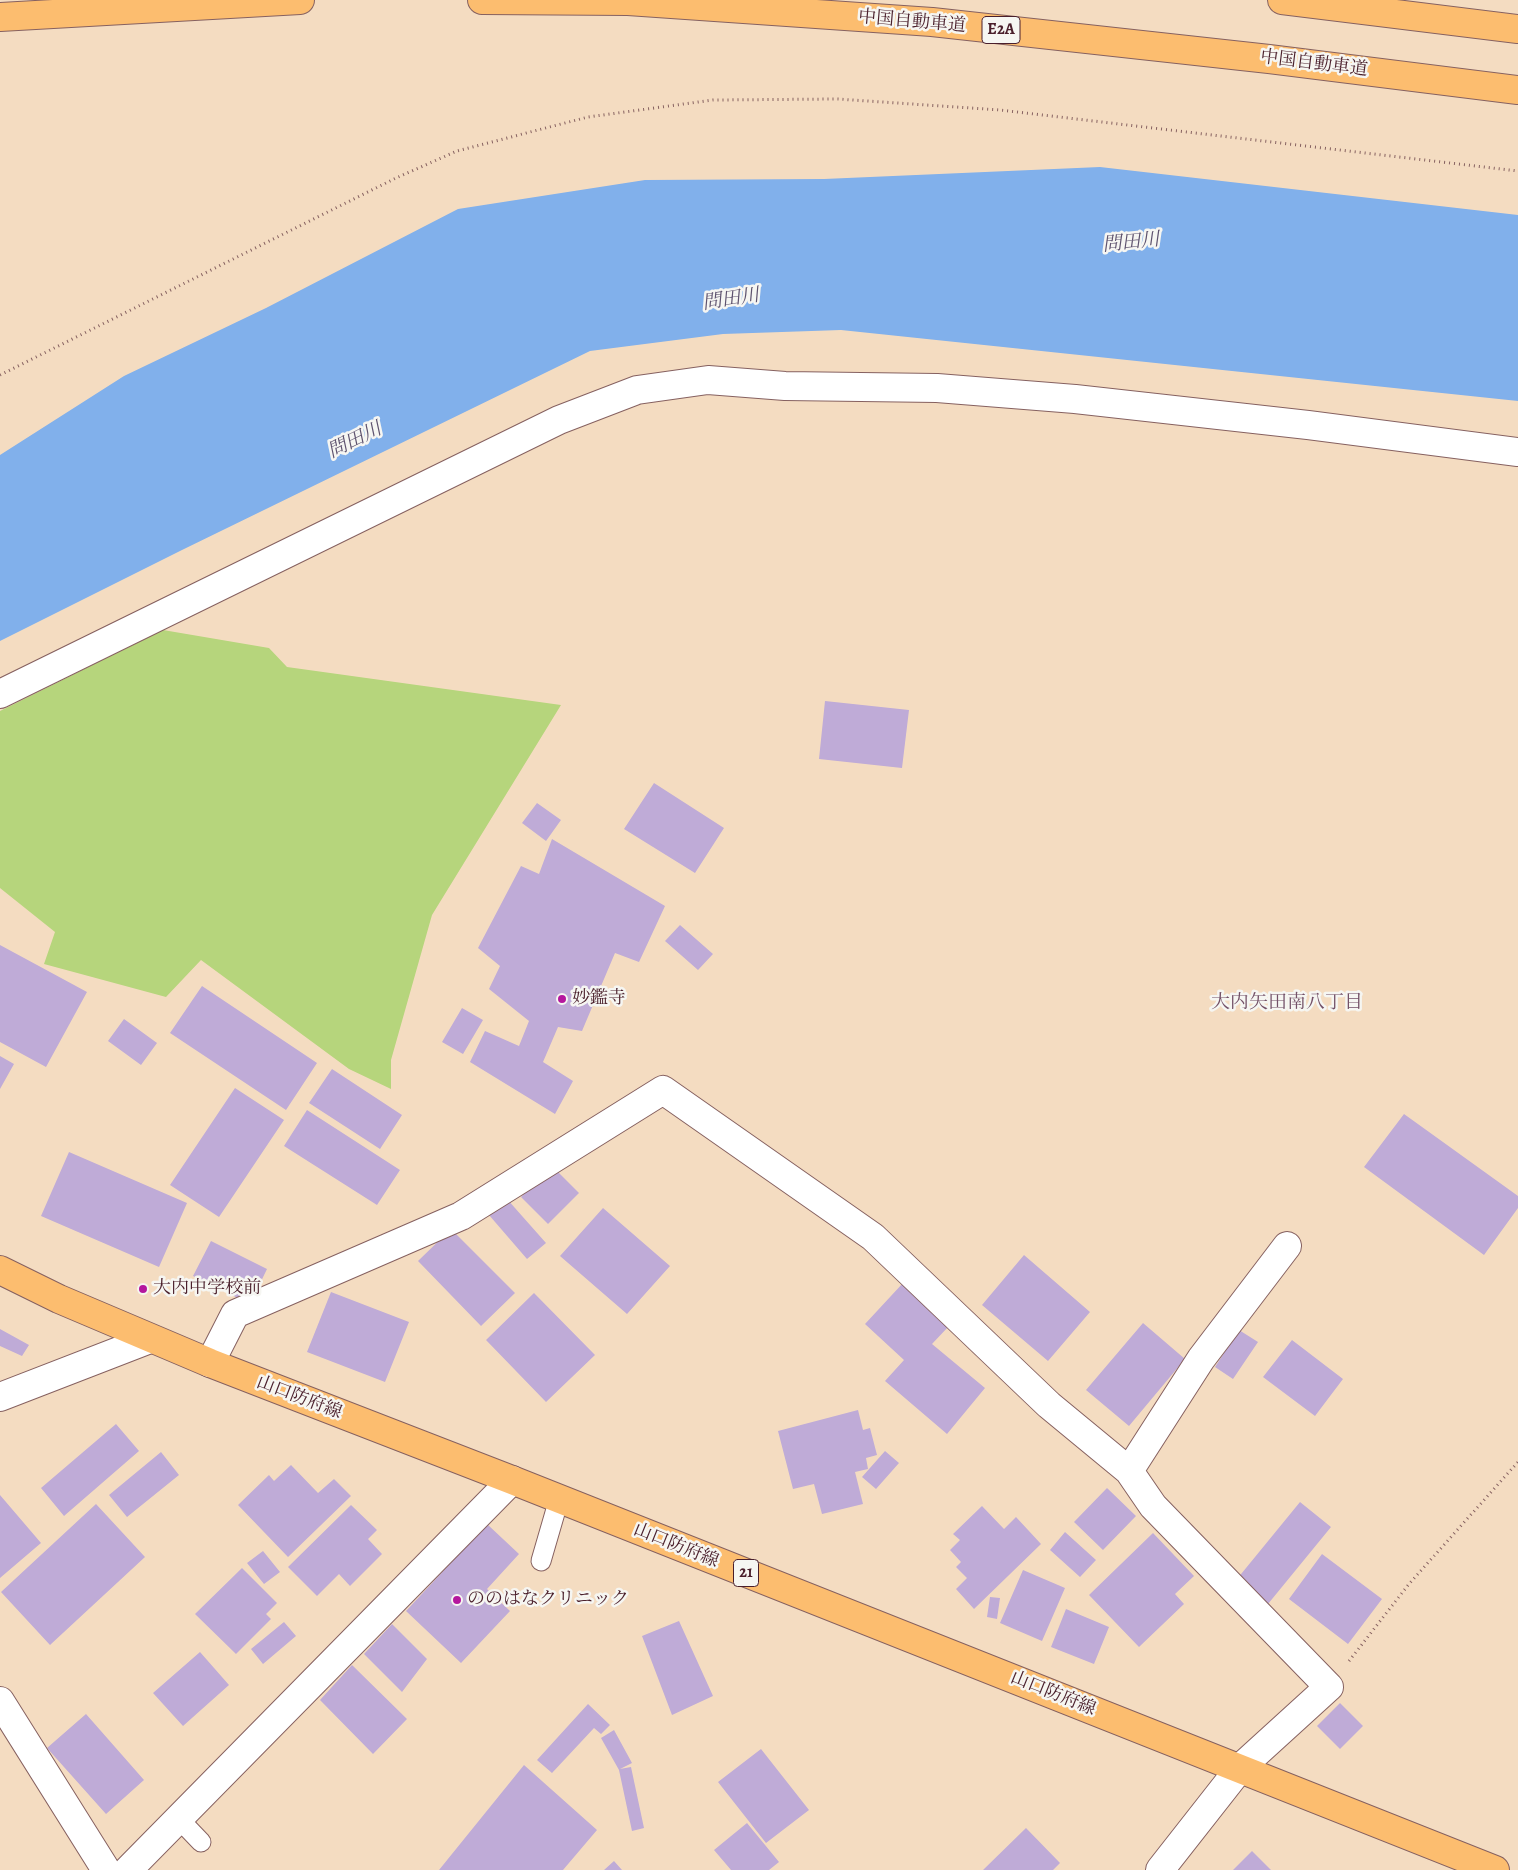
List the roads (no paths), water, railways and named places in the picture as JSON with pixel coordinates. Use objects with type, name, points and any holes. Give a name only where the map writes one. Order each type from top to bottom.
[{"type":"main road","points":[[0,16],[300,0]]},
{"type":"main road","name":"中国自動車道","points":[[482,0],[628,1],[932,22],[1269,59],[1518,90]]},
{"type":"main road","points":[[1282,0],[1518,29]]},
{"type":"main road","name":"山口防府線","points":[[0,1270],[59,1299],[150,1339],[512,1480],[1495,1870]]},
{"type":"street","points":[[0,694],[559,420],[637,390],[708,380],[785,386],[937,388],[1075,399],[1308,424],[1518,452]]},
{"type":"street","points":[[210,1363],[235,1314],[461,1216],[663,1090],[873,1237],[1049,1405],[1129,1471],[1153,1506],[1329,1687],[1240,1768],[1160,1870]]},
{"type":"street","points":[[1129,1471],[1201,1359],[1287,1246]]},
{"type":"street","points":[[0,1397],[150,1339]]},
{"type":"street","points":[[128,1870],[512,1480]]},
{"type":"street","points":[[0,1701],[106,1870]]},
{"type":"lane","points":[[541,1561],[559,1499]]},
{"type":"lane","points":[[178,1818],[201,1842]]},
{"type":"water","name":"問田川","points":[[1100,167],[1518,215],[1518,401],[841,330],[723,334],[590,351],[0,641],[0,455],[124,376],[266,308],[458,209],[645,180],[824,179]]},
{"type":"place","name":"妙鑑寺","points":[[562,999]]},
{"type":"place","name":"大内中学校前","points":[[143,1289]]},
{"type":"place","name":"ののはなクリニック","points":[[457,1600]]},
{"type":"district","name":"大内矢田南八丁目","points":[[1287,1003]]}]
